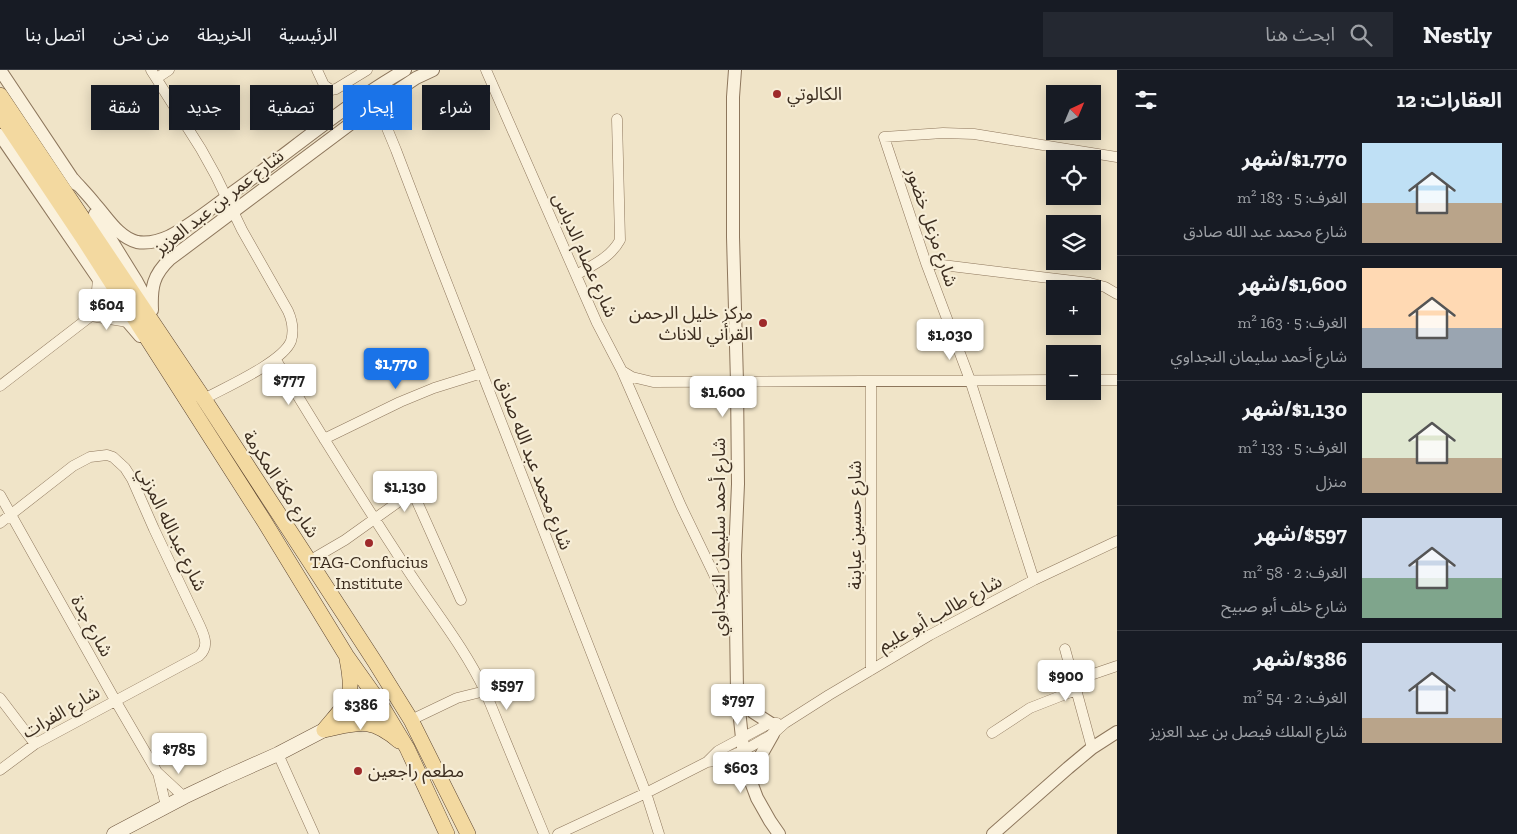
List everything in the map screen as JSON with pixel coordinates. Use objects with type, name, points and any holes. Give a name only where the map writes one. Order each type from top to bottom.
[{"type":"main road","name":"شارع مكة المكرمة","points":[[0,95],[96,237],[253,504],[346,655],[380,703],[407,748],[447,834]]},
{"type":"main road","name":"شارع مكة المكرمة","points":[[0,114],[83,238],[158,344],[204,400],[310,562],[411,720],[468,834]]},
{"type":"main road","points":[[324,730],[342,709],[350,696],[351,683],[346,655]]},
{"type":"main road","points":[[114,834],[184,797],[278,754],[324,730],[361,716],[380,703],[391,687]]},
{"type":"main road","points":[[324,730],[357,723],[374,724],[389,732],[407,748]]},
{"type":"street","name":"شارع مكة المكرمة","points":[[0,70],[72,178],[137,282],[152,310],[158,344]]},
{"type":"street","points":[[169,70],[154,74],[201,148],[233,212],[288,311],[292,322],[290,342],[276,360],[204,400]]},
{"type":"street","points":[[317,70],[324,86],[331,90],[336,89],[367,70]]},
{"type":"street","name":"شارع عمر بن عبد العزيز","points":[[72,178],[110,223],[125,236],[136,242],[152,242],[185,227],[345,109],[405,70]]},
{"type":"street","name":"شارع عمر بن عبد العزيز","points":[[406,85],[433,70]]},
{"type":"street","name":"شارع عصام الدباس","points":[[486,70],[681,506],[737,621]]},
{"type":"street","name":"شارع أحمد سليمان النجداوي","points":[[729,70],[733,97]]},
{"type":"street","name":"شارع أحمد سليمان النجداوي","points":[[735,70],[733,97],[733,237],[738,484],[736,555],[737,691],[745,766],[763,808],[779,834]]},
{"type":"street","points":[[576,274],[608,255],[615,249],[620,240],[617,119]]},
{"type":"street","name":"شارع عمر بن عبد العزيز","points":[[152,310],[151,293],[154,281],[162,266],[343,129]]},
{"type":"street","name":"شارع محمد عبد الله صادق","points":[[388,130],[646,793],[659,834]]},
{"type":"street","name":"شارع مزعل خضور","points":[[1034,580],[970,380],[926,263],[884,137],[943,133],[974,134],[1117,157]]},
{"type":"street","name":"شارع مكة المكرمة","points":[[0,135],[128,322],[158,344]]},
{"type":"street","points":[[926,263],[1090,282],[1117,294]]},
{"type":"street","points":[[0,386],[91,316],[96,301],[98,279]]},
{"type":"street","points":[[91,316],[128,322]]},
{"type":"street","points":[[276,360],[324,440],[423,594],[462,649],[485,691],[544,834]]},
{"type":"street","points":[[622,371],[632,377],[653,382],[1046,380]]},
{"type":"street","points":[[324,440],[400,402],[434,388],[482,373]]},
{"type":"street","points":[[1101,380],[1117,380]]},
{"type":"street","name":"شارع حسين عبابنة","points":[[871,381],[871,670]]},
{"type":"street","name":"شارع عبدالله المزني","points":[[0,523],[73,466],[90,457],[107,455],[113,457],[120,462],[132,479],[205,637],[206,646],[199,656],[115,700]]},
{"type":"street","name":"شارع جدة","points":[[0,495],[115,700],[158,772],[184,797]]},
{"type":"street","points":[[310,562],[376,519],[408,495],[415,497],[461,600]]},
{"type":"street","name":"شارع طالب أبو عليم","points":[[558,834],[707,762],[718,751],[742,744],[785,722],[930,635],[1034,580],[1117,541]]},
{"type":"street","points":[[1065,649],[1092,748]]},
{"type":"street","points":[[992,734],[1030,708],[1117,666]]},
{"type":"street","points":[[411,720],[457,698],[485,691]]},
{"type":"street","points":[[737,691],[753,712],[772,728],[750,778]]},
{"type":"street","points":[[0,698],[35,744]]},
{"type":"street","name":"شارع الفرات","points":[[0,770],[35,744],[115,700]]},
{"type":"street","points":[[993,834],[1092,748],[1117,732]]},
{"type":"street","points":[[278,754],[314,834]]},
{"type":"street","name":"شارع جدة","points":[[158,772],[166,806]]},
{"type":"place","name":"الكالوتي","points":[[777,94]]},
{"type":"place","name":"مركز خليل الرحمن القرأني للاناث","points":[[763,323]]},
{"type":"place","name":"TAG-Confucius Institute","points":[[369,543]]},
{"type":"place","name":"مطعم راجعين","points":[[358,771]]}]
